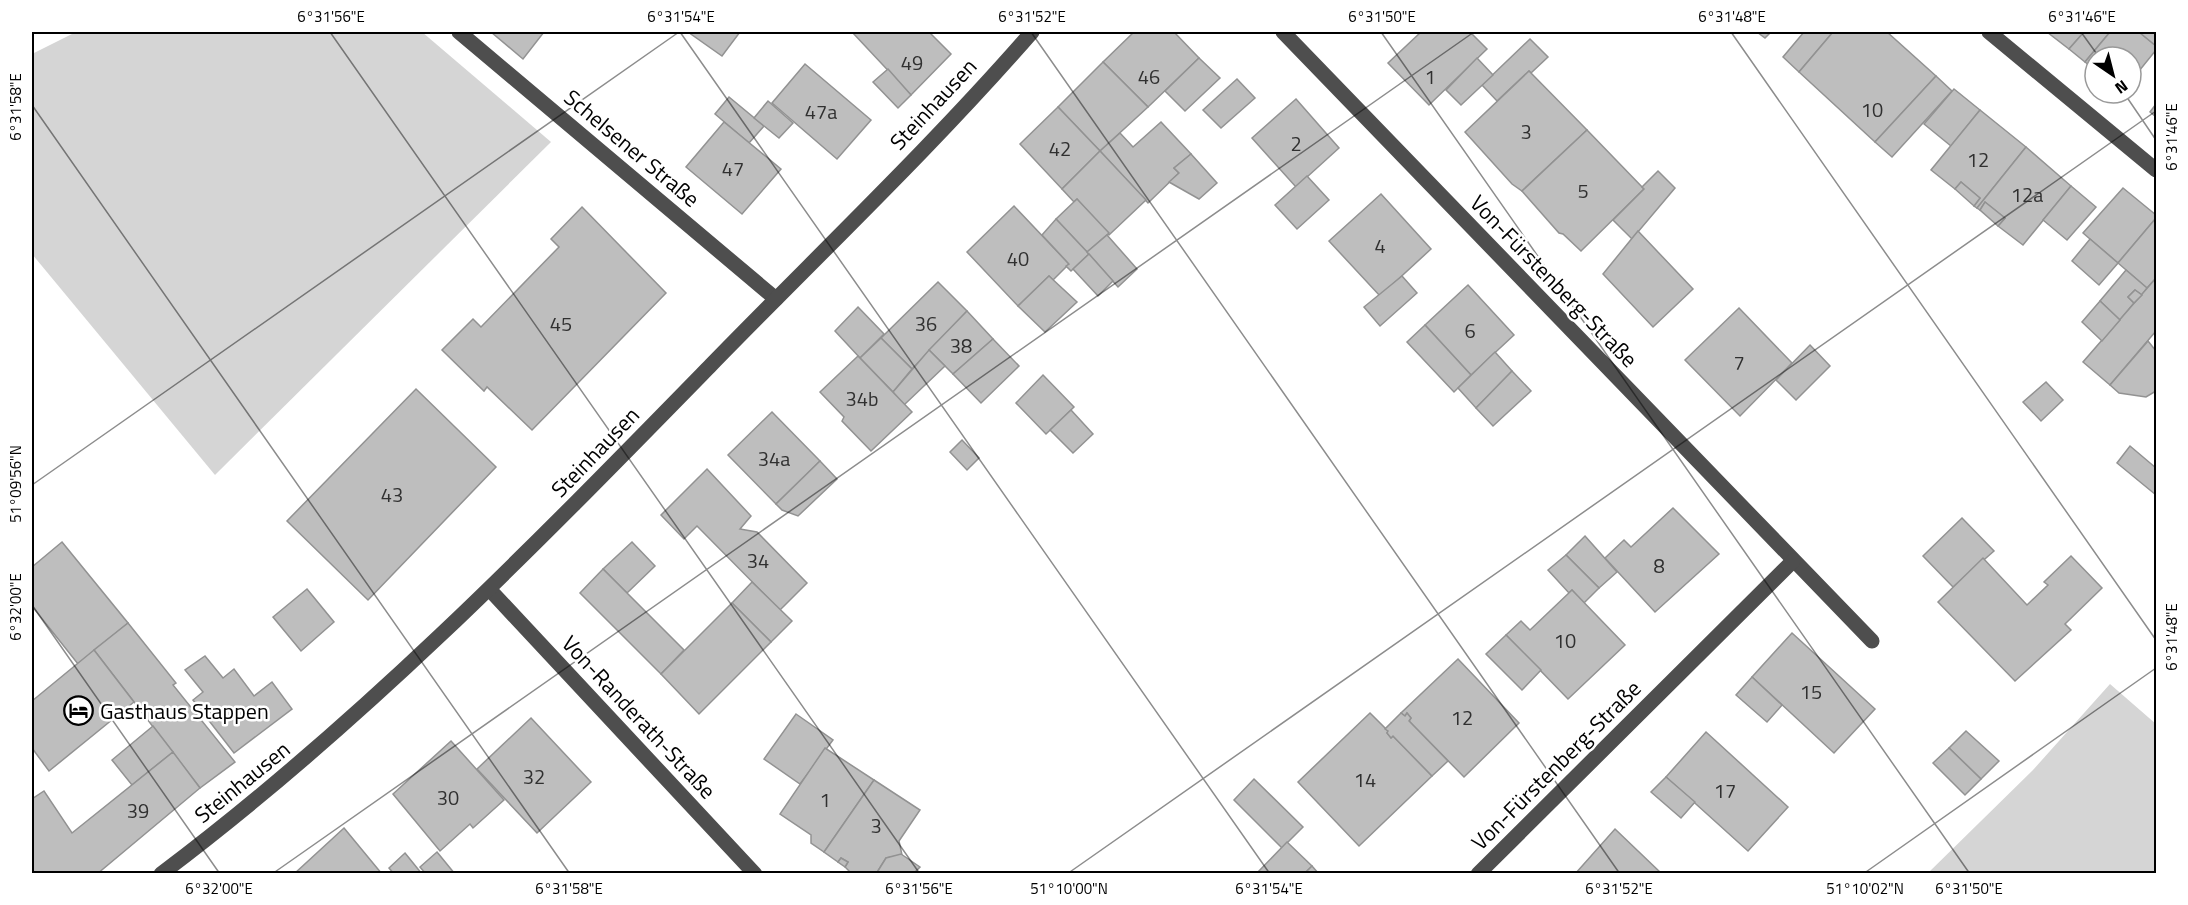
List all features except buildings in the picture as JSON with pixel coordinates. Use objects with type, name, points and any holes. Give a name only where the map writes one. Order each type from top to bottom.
[{"type":"street","name":"Schelsener Straße","points":[[459,32],[776,299]]},
{"type":"street","name":"Steinhausen","points":[[161,873],[286,777],[490,591],[776,299],[1032,32]]},
{"type":"street","name":"Von-Fürstenberg-Straße","points":[[1283,32],[1872,641]]},
{"type":"street","points":[[1989,32],[2157,170]]},
{"type":"street","name":"Von-Fürstenberg-Straße","points":[[1478,873],[1793,561]]},
{"type":"street","name":"Von-Randerath-Straße","points":[[490,591],[755,873]]},
{"type":"shaded area","points":[[76,32],[422,32],[551,142],[215,475],[32,254],[32,54]]},
{"type":"shaded area","points":[[2110,684],[2156,724],[2156,873],[1928,873],[2033,770]]},
{"type":"place","name":"Gasthaus Stappen","points":[[79,711]]}]
